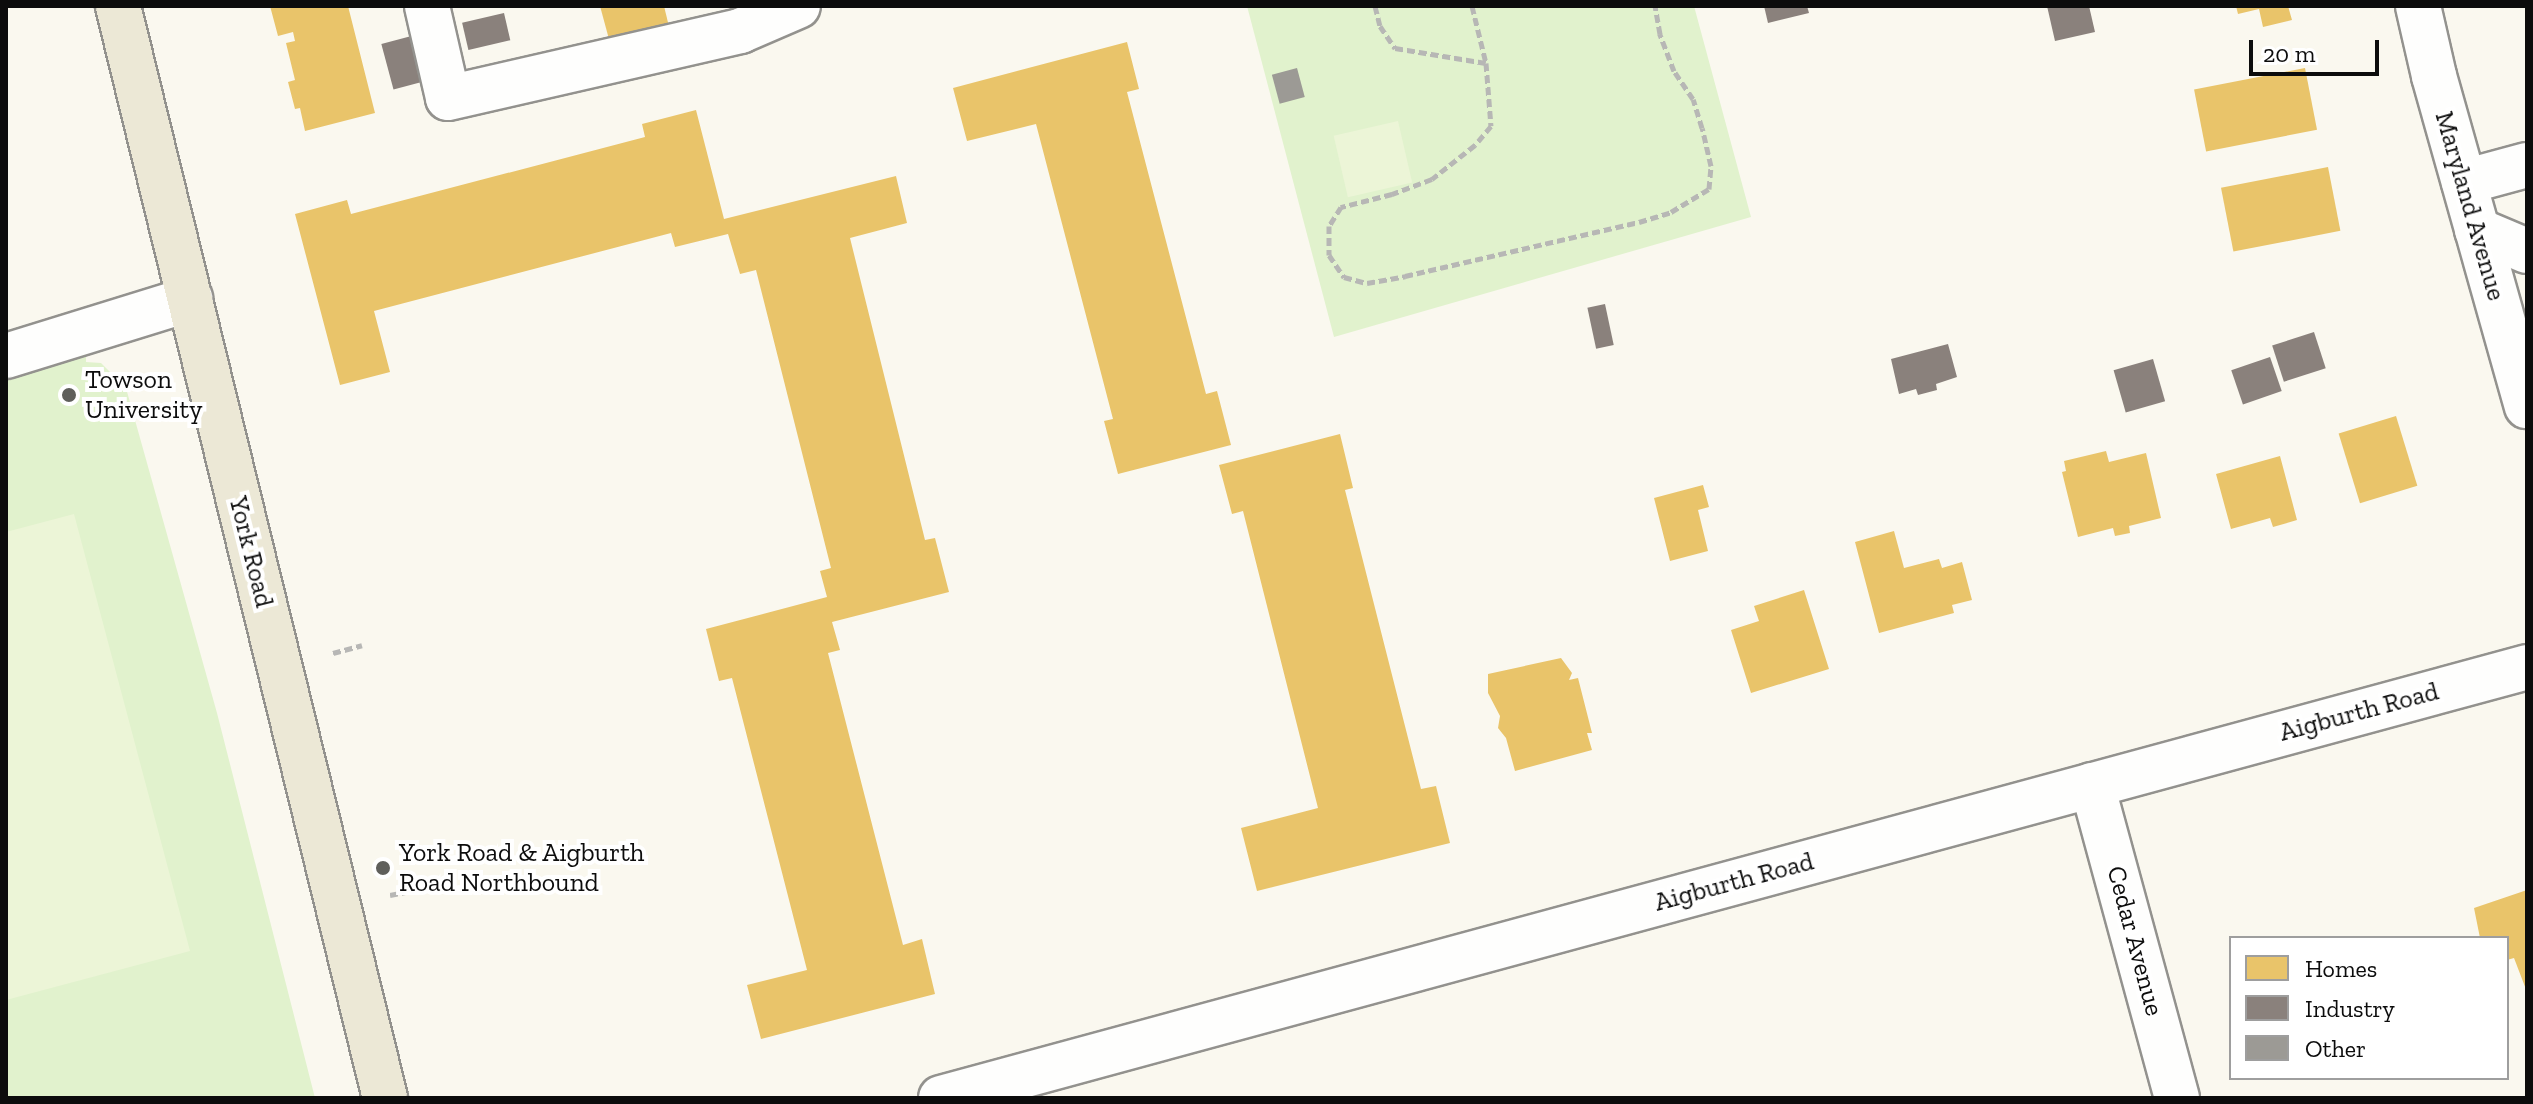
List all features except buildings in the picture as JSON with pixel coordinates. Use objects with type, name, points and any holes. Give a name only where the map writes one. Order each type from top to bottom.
[{"type":"main road","name":"York Road","points":[[118,6],[385,1098]]},
{"type":"street","points":[[427,6],[448,98],[740,31],[776,11]]},
{"type":"street","name":"Maryland Avenue","points":[[2418,6],[2527,406]]},
{"type":"street","points":[[2464,182],[2527,165]]},
{"type":"street","points":[[2477,230],[2527,251]]},
{"type":"street","points":[[6,356],[190,299]]},
{"type":"street","name":"Aigburth Road","points":[[941,1098],[2527,667]]},
{"type":"street","name":"Cedar Avenue","points":[[2092,785],[2177,1098]]},
{"type":"path","points":[[1375,6],[1380,26],[1395,48],[1486,63]]},
{"type":"path","points":[[1472,6],[1486,63],[1491,126],[1475,145],[1432,179],[1392,194],[1341,207],[1329,226],[1329,255],[1344,277],[1367,283],[1405,276],[1639,222],[1671,212],[1709,189],[1711,166],[1702,128],[1693,99],[1670,59],[1655,6]]},
{"type":"path","points":[[333,653],[362,645]]},
{"type":"path","points":[[390,895],[416,890]]},
{"type":"green space","points":[[1247,6],[1694,6],[1751,217],[1334,337]]},
{"type":"green space","points":[[1398,121],[1412,182],[1348,197],[1334,136]]},
{"type":"green space","name":"Towson University","points":[[86,352],[86,362],[101,363],[126,388],[217,713],[315,1098],[6,1098],[6,377]]},
{"type":"green space","points":[[74,514],[190,951],[6,1000],[6,532]]},
{"type":"place","name":"Towson University","points":[[69,395]]},
{"type":"place","name":"York Road & Aigburth Road Northbound","points":[[383,868]]}]
